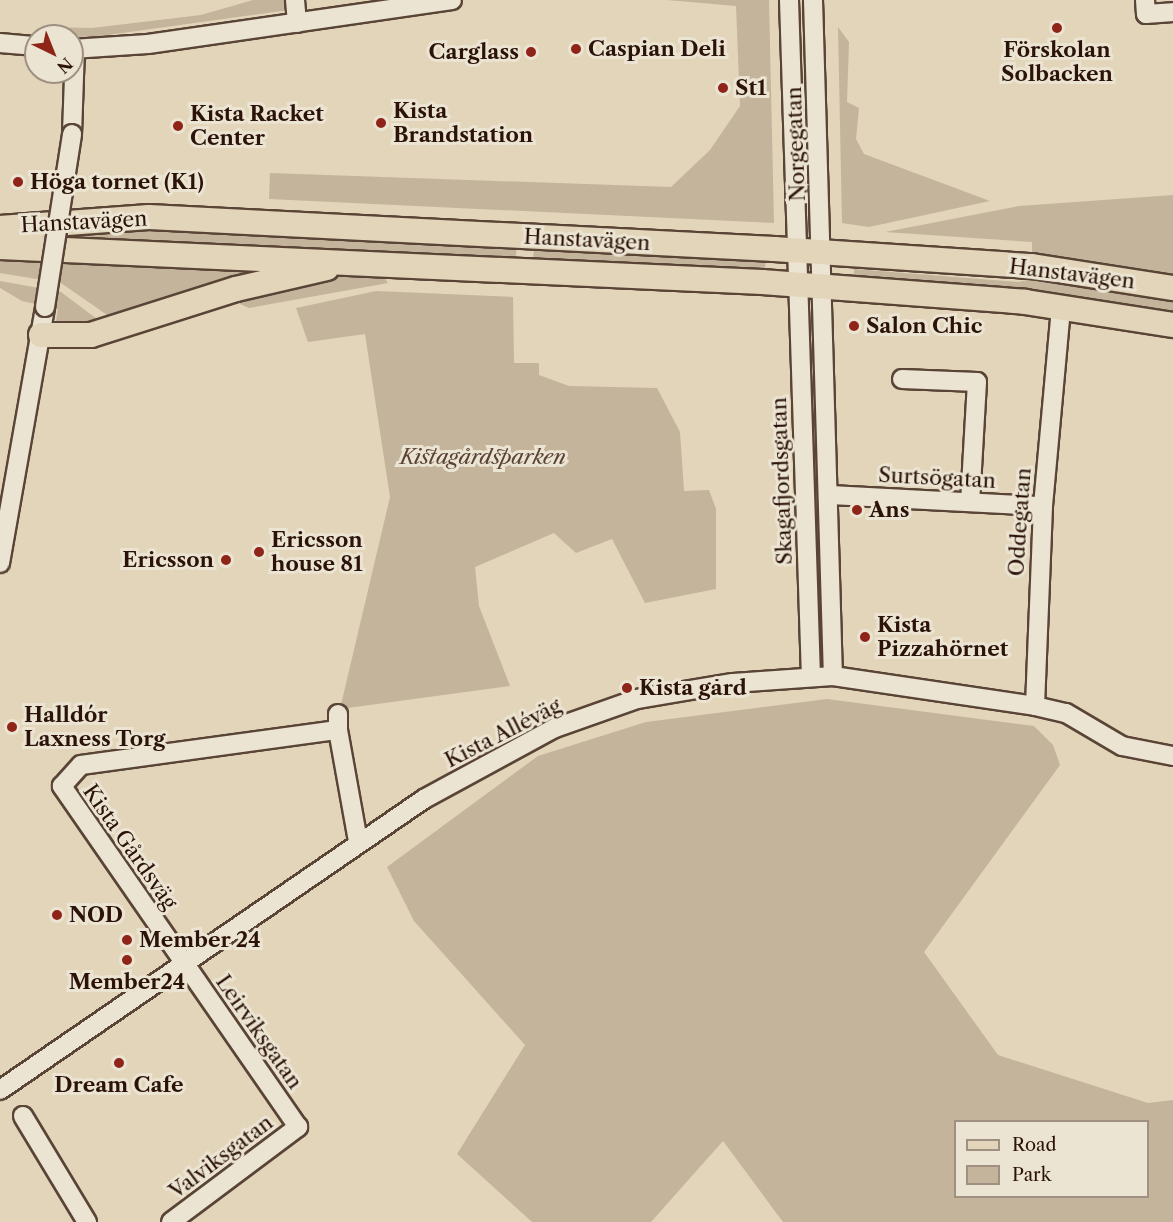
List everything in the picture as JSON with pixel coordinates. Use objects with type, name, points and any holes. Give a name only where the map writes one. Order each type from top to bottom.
[{"type":"main road","name":"Hanstavägen","points":[[0,228],[149,217],[1032,267],[1173,288]]},
{"type":"main road","points":[[524,270],[526,237]]},
{"type":"main road","name":"Hanstavägen","points":[[0,247],[307,256],[380,264],[799,285],[1061,308],[1173,325]]},
{"type":"main road","points":[[41,335],[91,335],[309,270],[380,264]]},
{"type":"street","points":[[295,0],[297,23]]},
{"type":"street","points":[[84,48],[297,23],[452,0]]},
{"type":"street","name":"Norgegatan","points":[[789,0],[799,285]]},
{"type":"street","name":"Norgegatan","points":[[813,0],[824,287]]},
{"type":"street","points":[[1145,0],[1146,14],[1173,12]]},
{"type":"street","points":[[0,43],[24,45]]},
{"type":"street","points":[[0,563],[41,335],[72,134],[73,84]]},
{"type":"street","name":"Skagafjordsgatan","points":[[799,285],[811,676]]},
{"type":"street","points":[[824,287],[832,676]]},
{"type":"street","name":"Oddegatan","points":[[1035,706],[1043,506],[1055,340],[1061,308]]},
{"type":"street","points":[[902,379],[977,382],[970,502]]},
{"type":"street","name":"Surtsögatan","points":[[830,495],[1043,506]]},
{"type":"street","name":"Kista Alléväg","points":[[0,1090],[358,841],[555,728],[637,699],[811,676],[832,676],[1035,706],[1066,713],[1122,746],[1173,756]]},
{"type":"street","name":"Kista Gårdsväg","points":[[184,962],[65,795],[66,777],[81,765],[338,722],[358,841]]},
{"type":"street","name":"Leirviksgatan","points":[[184,962],[298,1127]]},
{"type":"street","points":[[23,1116],[87,1222]]},
{"type":"street","name":"Valviksgatan","points":[[171,1222],[298,1127]]},
{"type":"green space","points":[[253,0],[288,0],[289,10],[84,37],[84,28],[201,15]]},
{"type":"green space","points":[[667,0],[769,0],[774,223],[269,199],[270,173],[671,187],[710,150],[740,106],[736,6]]},
{"type":"green space","points":[[838,27],[849,42],[847,102],[859,108],[856,139],[864,154],[990,201],[869,227],[842,223]]},
{"type":"green space","points":[[1173,195],[1173,281],[1056,262],[1032,252],[1032,242],[885,232],[1019,206]]},
{"type":"green space","points":[[128,224],[517,245],[515,263],[74,240],[74,227]]},
{"type":"green space","points":[[534,247],[766,258],[765,269],[533,263]]},
{"type":"green space","points":[[0,255],[294,264],[113,319],[61,283],[0,273]]},
{"type":"green space","points":[[854,269],[1019,282],[1040,277],[1173,299],[1173,318],[854,279]]},
{"type":"green space","points":[[382,274],[388,283],[249,308],[240,304],[241,297],[311,276]]},
{"type":"green space","points":[[0,281],[61,292],[101,322],[73,326],[56,321],[58,309],[22,301],[0,288]]},
{"type":"green space","name":"Kistagårdsparken","points":[[376,291],[513,297],[514,363],[539,363],[539,375],[569,386],[657,388],[680,432],[684,491],[709,490],[716,509],[716,589],[645,603],[612,539],[576,553],[554,533],[475,567],[479,606],[510,686],[340,709],[390,497],[365,334],[308,342],[296,308]]},
{"type":"green space","points":[[827,699],[1034,726],[1053,745],[1060,765],[924,952],[998,1055],[1148,1103],[1173,1100],[1173,1222],[783,1222],[723,1141],[651,1222],[532,1222],[457,1154],[525,1045],[414,921],[387,867],[538,756],[646,722]]},
{"type":"place","name":"Förskolan Solbacken","points":[[1057,28]]},
{"type":"place","name":"Caspian Deli","points":[[576,49]]},
{"type":"place","name":"Carglass","points":[[531,52]]},
{"type":"place","name":"St1","points":[[723,88]]},
{"type":"place","name":"Kista Brandstation","points":[[381,123]]},
{"type":"place","name":"Kista Racket Center","points":[[178,126]]},
{"type":"place","name":"Höga tornet (K1)","points":[[18,182]]},
{"type":"place","name":"Salon Chic","points":[[854,326]]},
{"type":"place","name":"Ans","points":[[857,510]]},
{"type":"place","name":"Ericsson house 81","points":[[259,552]]},
{"type":"place","name":"Ericsson","points":[[226,560]]},
{"type":"place","name":"Kista Pizzahörnet","points":[[865,637]]},
{"type":"place","name":"Kista gård","points":[[627,688]]},
{"type":"place","name":"Halldór Laxness Torg","points":[[12,727]]},
{"type":"place","name":"NOD","points":[[57,915]]},
{"type":"place","name":"Member 24","points":[[127,940]]},
{"type":"place","name":"Member24","points":[[127,960]]},
{"type":"place","name":"Dream Cafe","points":[[119,1063]]}]
